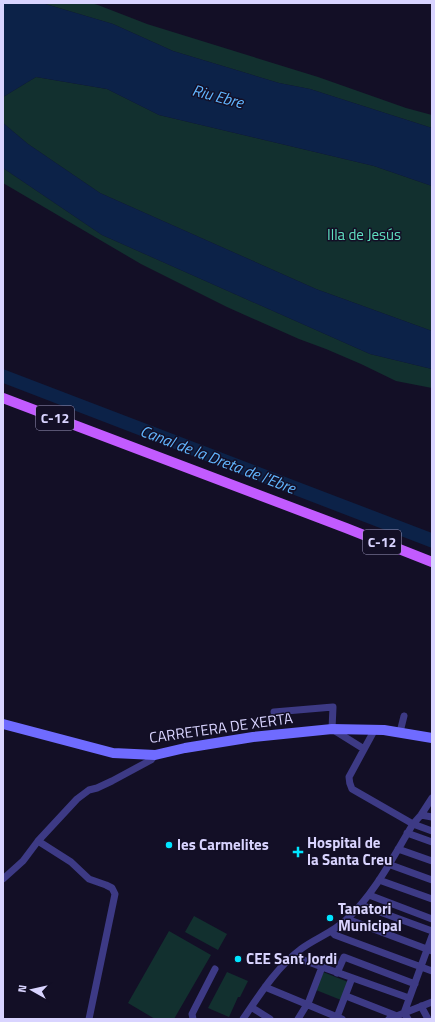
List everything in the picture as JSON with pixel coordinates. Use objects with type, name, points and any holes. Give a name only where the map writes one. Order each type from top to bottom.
[{"type":"main road","name":"C-12","points":[[3,398],[432,562]]},
{"type":"main road","name":"CARRETERA DE XERTA","points":[[3,724],[113,753],[155,755],[185,748],[253,737],[332,729],[375,729],[432,738]]},
{"type":"street","points":[[274,712],[333,707],[332,729],[364,750]]},
{"type":"street","points":[[400,732],[404,716]]},
{"type":"street","points":[[375,729],[349,777],[349,783],[352,789],[413,824],[432,831]]},
{"type":"street","points":[[3,879],[24,861],[38,841],[77,799],[89,790],[112,781],[150,760],[155,755]]},
{"type":"street","points":[[243,1019],[265,987],[293,956],[309,943],[332,930],[347,919],[361,905],[379,880],[413,824],[431,801]]},
{"type":"street","points":[[421,815],[432,817]]},
{"type":"street","points":[[407,833],[432,842]]},
{"type":"street","points":[[38,841],[72,862],[89,879],[112,888],[115,894],[89,1019]]},
{"type":"street","points":[[398,849],[432,861]]},
{"type":"street","points":[[388,864],[432,880]]},
{"type":"street","points":[[379,880],[432,899]]},
{"type":"street","points":[[369,895],[432,919]]},
{"type":"street","points":[[361,905],[432,931]]},
{"type":"street","points":[[347,919],[430,950]]},
{"type":"street","points":[[332,930],[336,935],[430,970],[432,978]]},
{"type":"street","points":[[406,1016],[409,998],[421,967],[430,950],[432,936]]},
{"type":"street","points":[[293,956],[409,998]]},
{"type":"street","points":[[337,973],[344,957],[415,984]]},
{"type":"street","points":[[298,1019],[307,1005],[322,967]]},
{"type":"street","points":[[193,1019],[192,1014],[194,1008],[215,969]]},
{"type":"street","points":[[265,987],[339,1018],[352,978]]},
{"type":"street","points":[[346,996],[397,1016]]},
{"type":"street","points":[[389,1019],[397,1016],[406,1016],[421,1006],[432,1002]]},
{"type":"street","points":[[421,1006],[428,1019]]},
{"type":"street","points":[[251,1007],[270,1019]]},
{"type":"green space","points":[[42,3],[91,3],[98,5],[147,24],[318,77],[406,108],[432,115],[432,128],[310,89],[279,83],[173,51],[113,24]]},
{"type":"green space","name":"Illa de Jesús","points":[[36,77],[107,89],[159,115],[374,166],[432,186],[432,331],[316,289],[100,193],[28,144],[3,123],[3,97]]},
{"type":"green space","points":[[3,168],[102,235],[370,354],[432,369],[432,388],[396,381],[361,364],[299,339],[227,307],[141,264],[3,183]]},
{"type":"green space","points":[[194,916],[227,934],[218,950],[185,932]]},
{"type":"green space","points":[[169,931],[211,955],[174,1019],[155,1019],[128,1003]]},
{"type":"green space","points":[[227,972],[248,981],[240,997],[238,997],[229,1017],[208,1008]]},
{"type":"green space","points":[[323,972],[348,982],[341,1000],[316,990]]},
{"type":"water","name":"Riu Ebre","points":[[3,3],[42,3],[113,24],[173,51],[279,83],[310,89],[432,128],[432,186],[374,166],[159,115],[107,89],[36,77],[3,97]]},
{"type":"water","points":[[3,123],[28,144],[100,193],[316,289],[432,331],[432,369],[370,354],[102,235],[3,168]]},
{"type":"water","name":"Canal de la Dreta de l'Ebre","points":[[3,369],[432,533],[432,548],[3,383]]},
{"type":"place","name":"les Carmelites","points":[[169,845]]},
{"type":"place","name":"Hospital de la Santa Creu","points":[[298,852]]},
{"type":"place","name":"Tanatori Municipal","points":[[330,918]]},
{"type":"place","name":"CEE Sant Jordi","points":[[238,959]]}]
